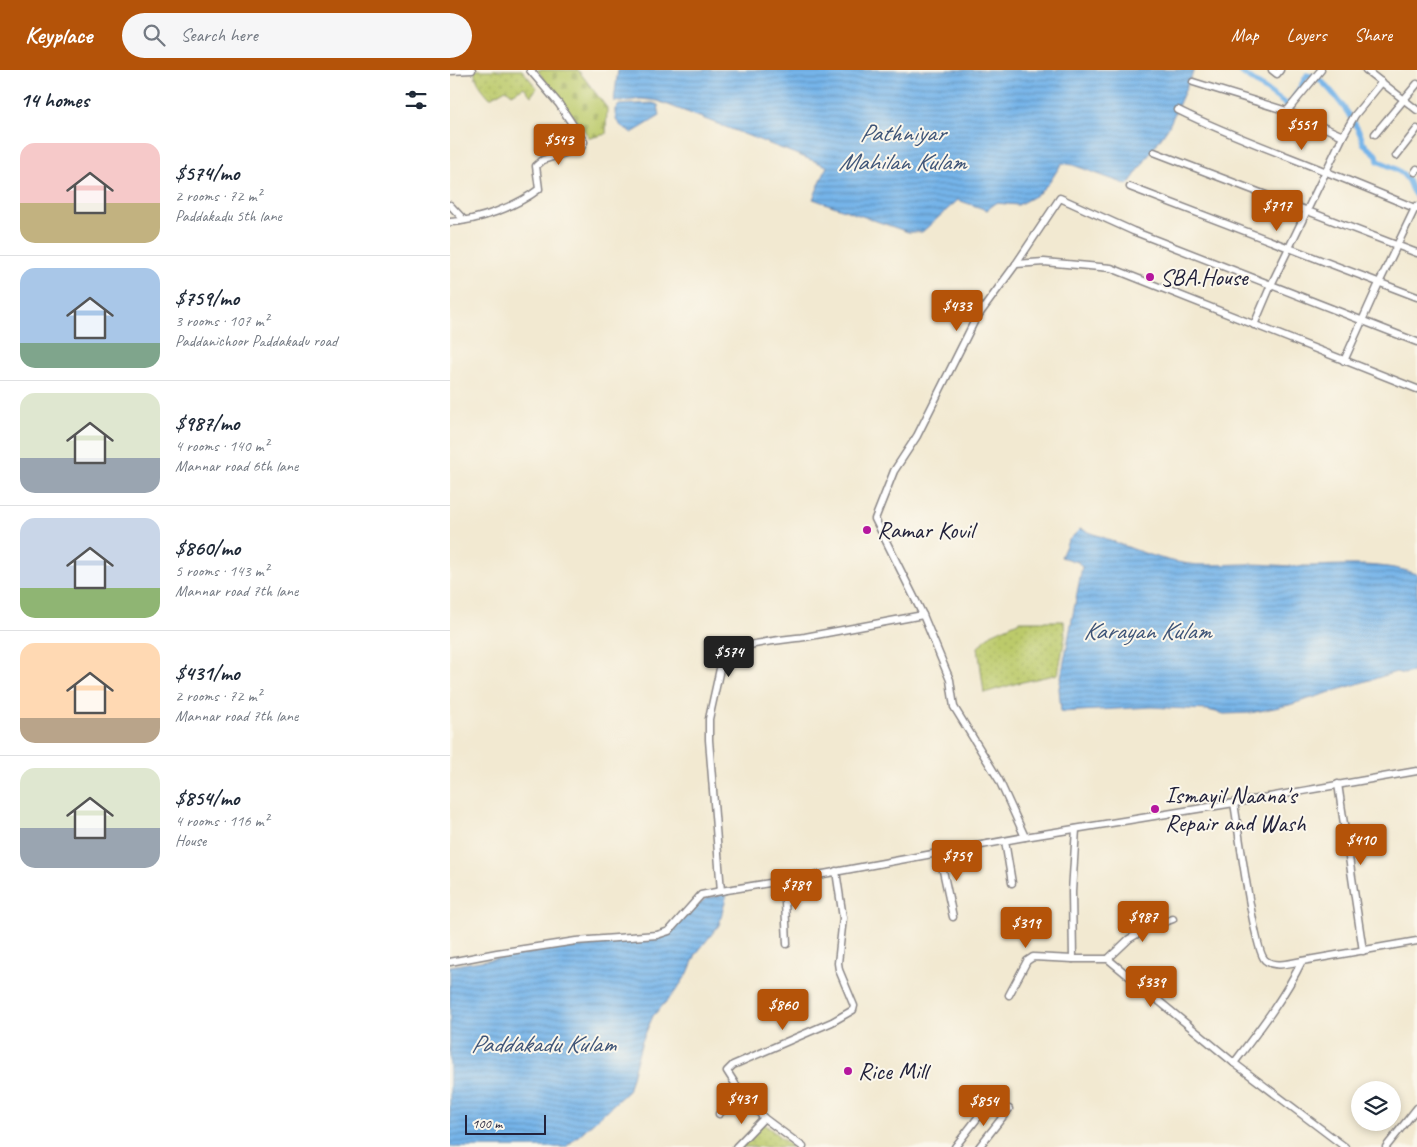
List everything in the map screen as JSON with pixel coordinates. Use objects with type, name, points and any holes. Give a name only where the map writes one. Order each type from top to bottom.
[{"type":"street","points":[[450,71],[472,70]]},
{"type":"street","points":[[450,222],[500,211],[529,197],[539,189],[536,166],[543,160],[581,148],[584,142],[559,104],[530,70]]},
{"type":"street","points":[[1272,70],[1277,74],[1280,70]]},
{"type":"street","points":[[1287,111],[1321,70]]},
{"type":"street","points":[[1366,70],[1417,110]]},
{"type":"street","points":[[1193,82],[1287,111],[1344,136]]},
{"type":"street","points":[[1254,325],[1271,284],[1355,115],[1382,82]]},
{"type":"street","points":[[1375,134],[1417,84]]},
{"type":"street","points":[[1178,110],[1242,140],[1416,207],[1378,283],[1344,362]]},
{"type":"street","points":[[1396,156],[1417,129]]},
{"type":"street","points":[[1154,152],[1417,253]]},
{"type":"street","points":[[1130,187],[1417,297]]},
{"type":"street","points":[[1025,837],[999,780],[954,707],[950,680],[923,615],[875,519],[894,471],[917,436],[975,320],[1016,264],[1060,198],[1132,231],[1417,342]]},
{"type":"street","points":[[450,205],[464,220]]},
{"type":"street","points":[[1016,264],[1044,262],[1111,268],[1344,362],[1417,389]]},
{"type":"street","points":[[721,891],[709,740],[710,719],[723,655],[728,651],[748,646],[923,615]]},
{"type":"street","points":[[450,962],[576,941],[658,935],[669,931],[701,896],[721,891],[1025,837],[1417,771]]},
{"type":"street","points":[[1338,784],[1363,951]]},
{"type":"street","points":[[1234,803],[1254,931],[1260,954],[1266,961],[1279,964],[1302,961],[1417,941]]},
{"type":"street","points":[[1073,959],[1072,892],[1076,829]]},
{"type":"street","points":[[1004,841],[1012,883]]},
{"type":"street","points":[[940,852],[953,917]]},
{"type":"street","points":[[803,1147],[764,1118],[741,1093],[727,1071],[733,1065],[832,1022],[853,1010],[854,1006],[839,970],[838,963],[843,918],[836,871]]},
{"type":"street","points":[[784,880],[787,944]]},
{"type":"street","points":[[1108,959],[1129,939],[1144,930],[1173,920]]},
{"type":"street","points":[[1009,995],[1027,961],[1033,957],[1108,959],[1234,1063],[1345,1147]]},
{"type":"street","points":[[1234,1063],[1291,984],[1302,961]]},
{"type":"street","points":[[719,1114],[741,1093]]},
{"type":"street","points":[[955,1147],[996,1094]]},
{"type":"street","points":[[978,1147],[1009,1108]]},
{"type":"street","points":[[1386,1147],[1417,1108]]},
{"type":"street","points":[[736,1147],[764,1118]]},
{"type":"green space","points":[[474,70],[522,70],[537,88],[531,96],[524,87],[512,94],[506,89],[490,98],[476,78]]},
{"type":"green space","points":[[537,70],[578,70],[607,108],[606,134],[590,138]]},
{"type":"green space","points":[[1020,621],[1064,621],[1065,637],[1058,674],[984,693],[978,647],[991,634]]},
{"type":"green space","points":[[763,1123],[792,1147],[738,1147]]},
{"type":"water","name":"Pathniyar Mahilan Kulam","points":[[618,70],[1194,70],[1169,126],[1128,185],[1073,165],[1062,163],[1049,183],[1038,194],[1018,205],[996,203],[987,210],[958,200],[922,232],[908,232],[813,199],[827,166],[658,101],[641,99],[621,102],[614,101]]},
{"type":"water","points":[[653,103],[658,105],[660,116],[632,133],[617,122],[615,109],[619,105]]},
{"type":"water","name":"Karayan Kulam","points":[[1080,529],[1147,554],[1189,564],[1364,565],[1404,570],[1417,574],[1417,671],[1404,674],[1396,672],[1289,705],[1250,713],[1224,714],[1208,710],[1151,707],[1061,712],[1059,688],[1082,567],[1078,562],[1061,557],[1068,541]]},
{"type":"water","name":"Paddakadu Kulam","points":[[727,894],[719,925],[696,954],[688,973],[675,992],[653,1016],[642,1041],[628,1091],[566,1147],[450,1147],[450,966],[579,945],[662,938],[706,898]]},
{"type":"waterway","points":[[1238,70],[1287,105],[1293,100],[1307,75],[1321,81],[1351,117],[1363,143],[1377,155],[1378,161],[1401,173],[1409,182],[1417,197]]},
{"type":"place","name":"SBA.House","points":[[1150,277]]},
{"type":"place","name":"Ramar Kovil","points":[[867,530]]},
{"type":"place","name":"Ismayil Naana's Repair and Wash","points":[[1155,809]]},
{"type":"place","name":"Rice Mill","points":[[848,1071]]}]
